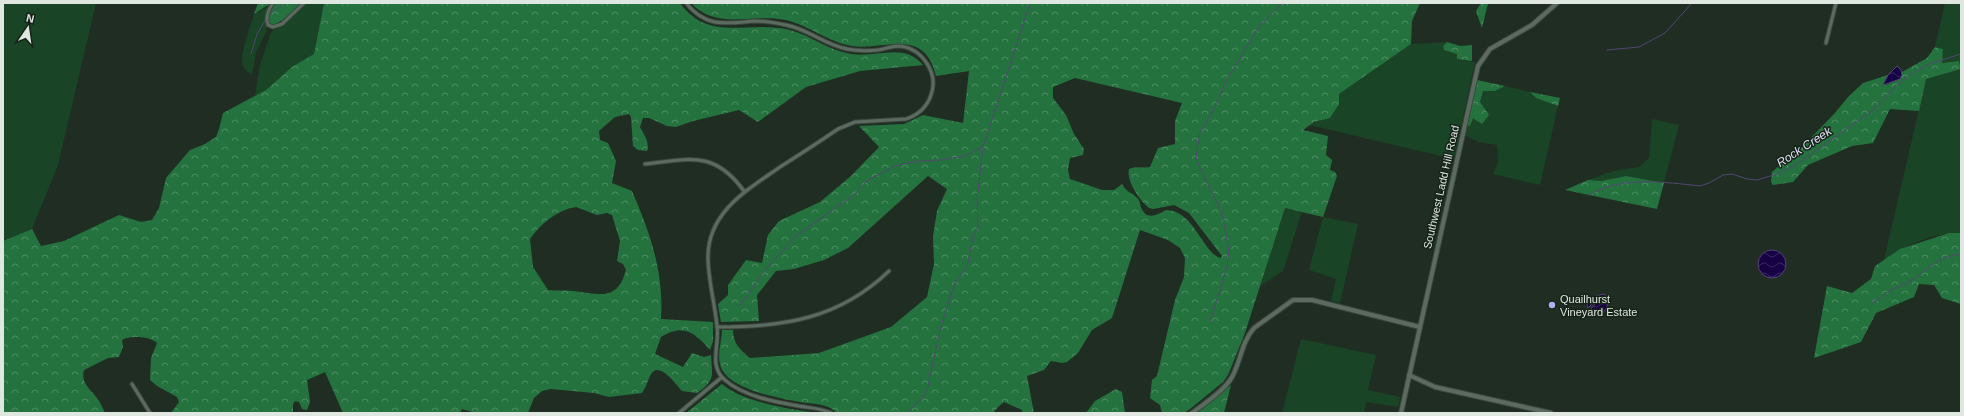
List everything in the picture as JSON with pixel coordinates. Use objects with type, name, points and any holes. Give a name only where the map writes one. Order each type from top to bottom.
[{"type":"street","points":[[273,3],[267,14],[267,20],[268,25],[273,27],[282,24],[304,3]]},
{"type":"street","points":[[686,3],[697,14],[705,19],[718,23],[728,24],[755,22],[787,25],[810,33],[836,46],[854,50],[879,50],[898,46],[905,48],[923,58],[930,68],[933,78],[931,94],[927,104],[914,116],[900,120],[855,122],[838,129],[744,192],[724,211],[713,232],[709,244],[708,265],[717,327],[715,359],[718,371],[722,378],[741,390],[762,397],[831,413]]},
{"type":"street","name":"Southwest Ladd Hill Road","points":[[1401,413],[1478,66],[1486,52],[1492,47],[1532,25],[1557,3]]},
{"type":"street","points":[[1826,42],[1836,3]]},
{"type":"street","points":[[645,164],[688,159],[710,162],[725,170],[744,192]]},
{"type":"street","points":[[717,327],[763,326],[801,319],[822,313],[858,297],[889,271]]},
{"type":"street","points":[[1192,413],[1231,379],[1248,334],[1293,300],[1312,300],[1420,327]]},
{"type":"street","points":[[1409,375],[1435,387],[1551,413]]},
{"type":"street","points":[[679,413],[722,378]]},
{"type":"street","points":[[132,384],[150,413]]},
{"type":"green space","points":[[3,3],[96,3],[58,165],[32,229],[3,241]]},
{"type":"green space","points":[[258,3],[271,3],[254,14]]},
{"type":"green space","points":[[275,3],[301,3],[283,20],[273,25],[268,22],[268,19],[271,9]]},
{"type":"green space","points":[[307,3],[324,3],[314,54],[292,67],[266,90],[255,96],[260,65],[271,32],[285,23]]},
{"type":"green space","points":[[324,3],[680,3],[692,15],[704,23],[717,27],[775,27],[790,30],[806,36],[836,50],[861,55],[899,52],[916,58],[923,65],[860,71],[806,87],[758,122],[739,110],[693,121],[676,127],[667,126],[649,118],[643,118],[640,127],[647,142],[647,151],[638,150],[633,146],[631,117],[629,114],[615,117],[599,131],[600,140],[608,143],[616,161],[612,183],[632,191],[645,222],[658,269],[661,319],[713,322],[713,341],[710,350],[694,335],[683,330],[669,333],[661,337],[655,354],[683,367],[692,353],[704,357],[711,355],[712,377],[710,381],[697,393],[682,391],[672,379],[658,370],[653,371],[642,393],[609,397],[594,393],[551,389],[542,391],[534,398],[528,413],[476,413],[462,409],[460,413],[343,413],[325,372],[307,380],[310,402],[307,410],[302,409],[299,402],[295,401],[293,404],[293,413],[171,413],[179,402],[177,397],[157,386],[150,380],[151,358],[157,343],[150,339],[130,337],[122,340],[123,347],[119,357],[108,358],[84,370],[83,375],[85,383],[99,401],[105,413],[3,413],[3,241],[32,229],[41,246],[64,241],[119,215],[141,222],[152,220],[159,208],[166,178],[190,150],[205,144],[216,137],[223,113],[266,90],[292,67],[314,54]],"holes":[[[576,207],[597,215],[607,213],[612,215],[620,241],[617,261],[623,264],[626,270],[618,287],[606,294],[548,290],[533,267],[530,239],[544,223],[562,211]]]},
{"type":"green space","points":[[691,3],[1420,3],[1412,21],[1411,44],[1339,94],[1339,104],[1330,118],[1314,122],[1303,130],[1328,136],[1326,155],[1332,160],[1330,170],[1335,172],[1337,176],[1323,217],[1285,208],[1245,333],[1228,375],[1223,382],[1184,413],[1162,413],[1160,405],[1150,398],[1152,380],[1157,376],[1175,300],[1184,277],[1185,258],[1180,248],[1168,240],[1140,230],[1112,318],[1092,330],[1078,353],[1067,362],[1062,363],[1051,361],[1044,370],[1027,376],[1034,413],[1022,413],[1022,410],[1004,402],[993,413],[837,413],[829,407],[766,395],[742,386],[732,380],[724,373],[719,360],[722,330],[733,330],[734,339],[738,346],[750,358],[819,353],[891,327],[927,297],[934,264],[933,236],[937,211],[947,189],[928,176],[848,248],[824,260],[794,269],[776,271],[757,295],[759,321],[721,322],[718,304],[728,295],[728,285],[746,260],[762,263],[768,235],[779,221],[820,202],[851,176],[879,147],[859,126],[904,124],[923,115],[963,123],[969,71],[936,76],[930,61],[922,51],[913,46],[902,44],[864,47],[852,46],[835,41],[786,20],[774,18],[724,19],[701,11]],"holes":[[[1075,78],[1182,103],[1175,121],[1175,144],[1158,148],[1150,167],[1134,167],[1129,169],[1130,179],[1134,190],[1149,208],[1153,209],[1174,205],[1189,213],[1222,256],[1221,258],[1209,249],[1191,224],[1176,212],[1166,210],[1152,216],[1143,211],[1138,199],[1122,184],[1114,190],[1102,190],[1070,179],[1068,170],[1070,158],[1083,155],[1084,149],[1074,134],[1066,115],[1053,98],[1053,87]]]},
{"type":"green space","points":[[1481,3],[1488,3],[1482,28],[1476,11]]},
{"type":"green space","points":[[1945,3],[1961,3],[1961,66],[1959,61],[1942,63],[1943,49],[1935,47]]},
{"type":"green space","points":[[269,6],[265,18],[267,30],[256,53],[252,75],[243,66],[242,61],[244,48],[254,14]]},
{"type":"green space","points":[[1447,42],[1443,46],[1457,54],[1457,59],[1475,62],[1454,159],[1309,125],[1321,120],[1339,94],[1411,44]]},
{"type":"green space","points":[[1447,42],[1460,46],[1472,45],[1472,61],[1457,59],[1457,54],[1444,50],[1443,46]]},
{"type":"green space","points":[[1935,47],[1943,49],[1942,63],[1959,61],[1961,69],[1926,79],[1919,111],[1890,109],[1873,143],[1852,146],[1808,165],[1793,182],[1773,185],[1771,182],[1772,172],[1802,147],[1863,83],[1888,75],[1883,84],[1886,85],[1900,79],[1902,72],[1927,58]]},
{"type":"green space","points":[[1961,69],[1961,233],[1951,233],[1921,240],[1901,249],[1884,260],[1926,79]]},
{"type":"green space","points":[[1477,80],[1505,86],[1495,91],[1483,91],[1480,102],[1489,115],[1482,124],[1473,118],[1470,126],[1466,125]]},
{"type":"green space","points":[[1505,86],[1530,92],[1536,98],[1558,106],[1540,185],[1493,174],[1498,162],[1497,145],[1479,142],[1464,135],[1466,125],[1482,107],[1480,102],[1483,91],[1495,91]]},
{"type":"green space","points":[[1530,92],[1560,98],[1558,106],[1536,98]]},
{"type":"green space","points":[[1652,119],[1679,125],[1664,183],[1626,176],[1601,181],[1588,180],[1613,171],[1639,167],[1649,158]]},
{"type":"green space","points":[[1626,176],[1664,183],[1657,209],[1565,190],[1588,180],[1601,181]]},
{"type":"green space","points":[[1285,208],[1302,212],[1283,271],[1260,286]]},
{"type":"green space","points":[[1323,217],[1358,224],[1340,303],[1331,301],[1336,279],[1309,270]]},
{"type":"green space","points":[[1949,233],[1961,233],[1961,304],[1942,298],[1934,285],[1919,284],[1914,297],[1876,313],[1861,342],[1814,358],[1827,286],[1852,293],[1871,279],[1875,266],[1900,249]]},
{"type":"green space","points":[[1301,339],[1376,355],[1368,390],[1400,397],[1398,407],[1366,402],[1364,413],[1282,413]]},
{"type":"green space","points":[[722,384],[742,396],[768,404],[820,413],[686,413]]},
{"type":"green space","points":[[1231,385],[1224,413],[1196,413]]},
{"type":"green space","points":[[1116,389],[1122,392],[1125,413],[1086,413],[1095,401]]},
{"type":"water","points":[[1897,66],[1901,70],[1902,75],[1900,79],[1883,85],[1888,75]]},
{"type":"water","points":[[1772,250],[1782,254],[1786,264],[1782,274],[1772,278],[1762,274],[1758,264],[1762,254]]},
{"type":"water","points":[[1604,294],[1608,298],[1607,307],[1601,316],[1592,316],[1591,309],[1595,304],[1593,303],[1588,308],[1587,304],[1593,299],[1595,301],[1596,296]]},
{"type":"waterway","points":[[268,16],[284,3]]},
{"type":"waterway","points":[[907,413],[923,397],[927,390],[941,326],[955,283],[967,267],[973,237],[978,227],[977,200],[983,147],[1030,3]]},
{"type":"waterway","points":[[1210,322],[1227,267],[1229,251],[1222,213],[1196,157],[1200,133],[1215,107],[1226,81],[1247,46],[1260,26],[1282,3]]},
{"type":"waterway","points":[[1607,50],[1639,47],[1665,33],[1692,3]]},
{"type":"waterway","points":[[251,54],[257,34],[266,19]]},
{"type":"waterway","name":"Rock Creek","points":[[1589,195],[1614,185],[1629,183],[1658,182],[1700,186],[1723,175],[1732,174],[1747,179],[1757,180],[1777,174],[1797,164],[1873,110],[1894,88],[1914,72],[1932,63],[1961,54]]},
{"type":"waterway","points":[[740,306],[764,271],[797,235],[854,195],[867,181],[894,166],[918,161],[940,160],[965,156],[982,147]]},
{"type":"waterway","points":[[1871,303],[1889,291],[1909,282],[1935,263],[1947,257],[1961,255]]},
{"type":"place","name":"Quailhurst Vineyard Estate","points":[[1552,305]]}]
